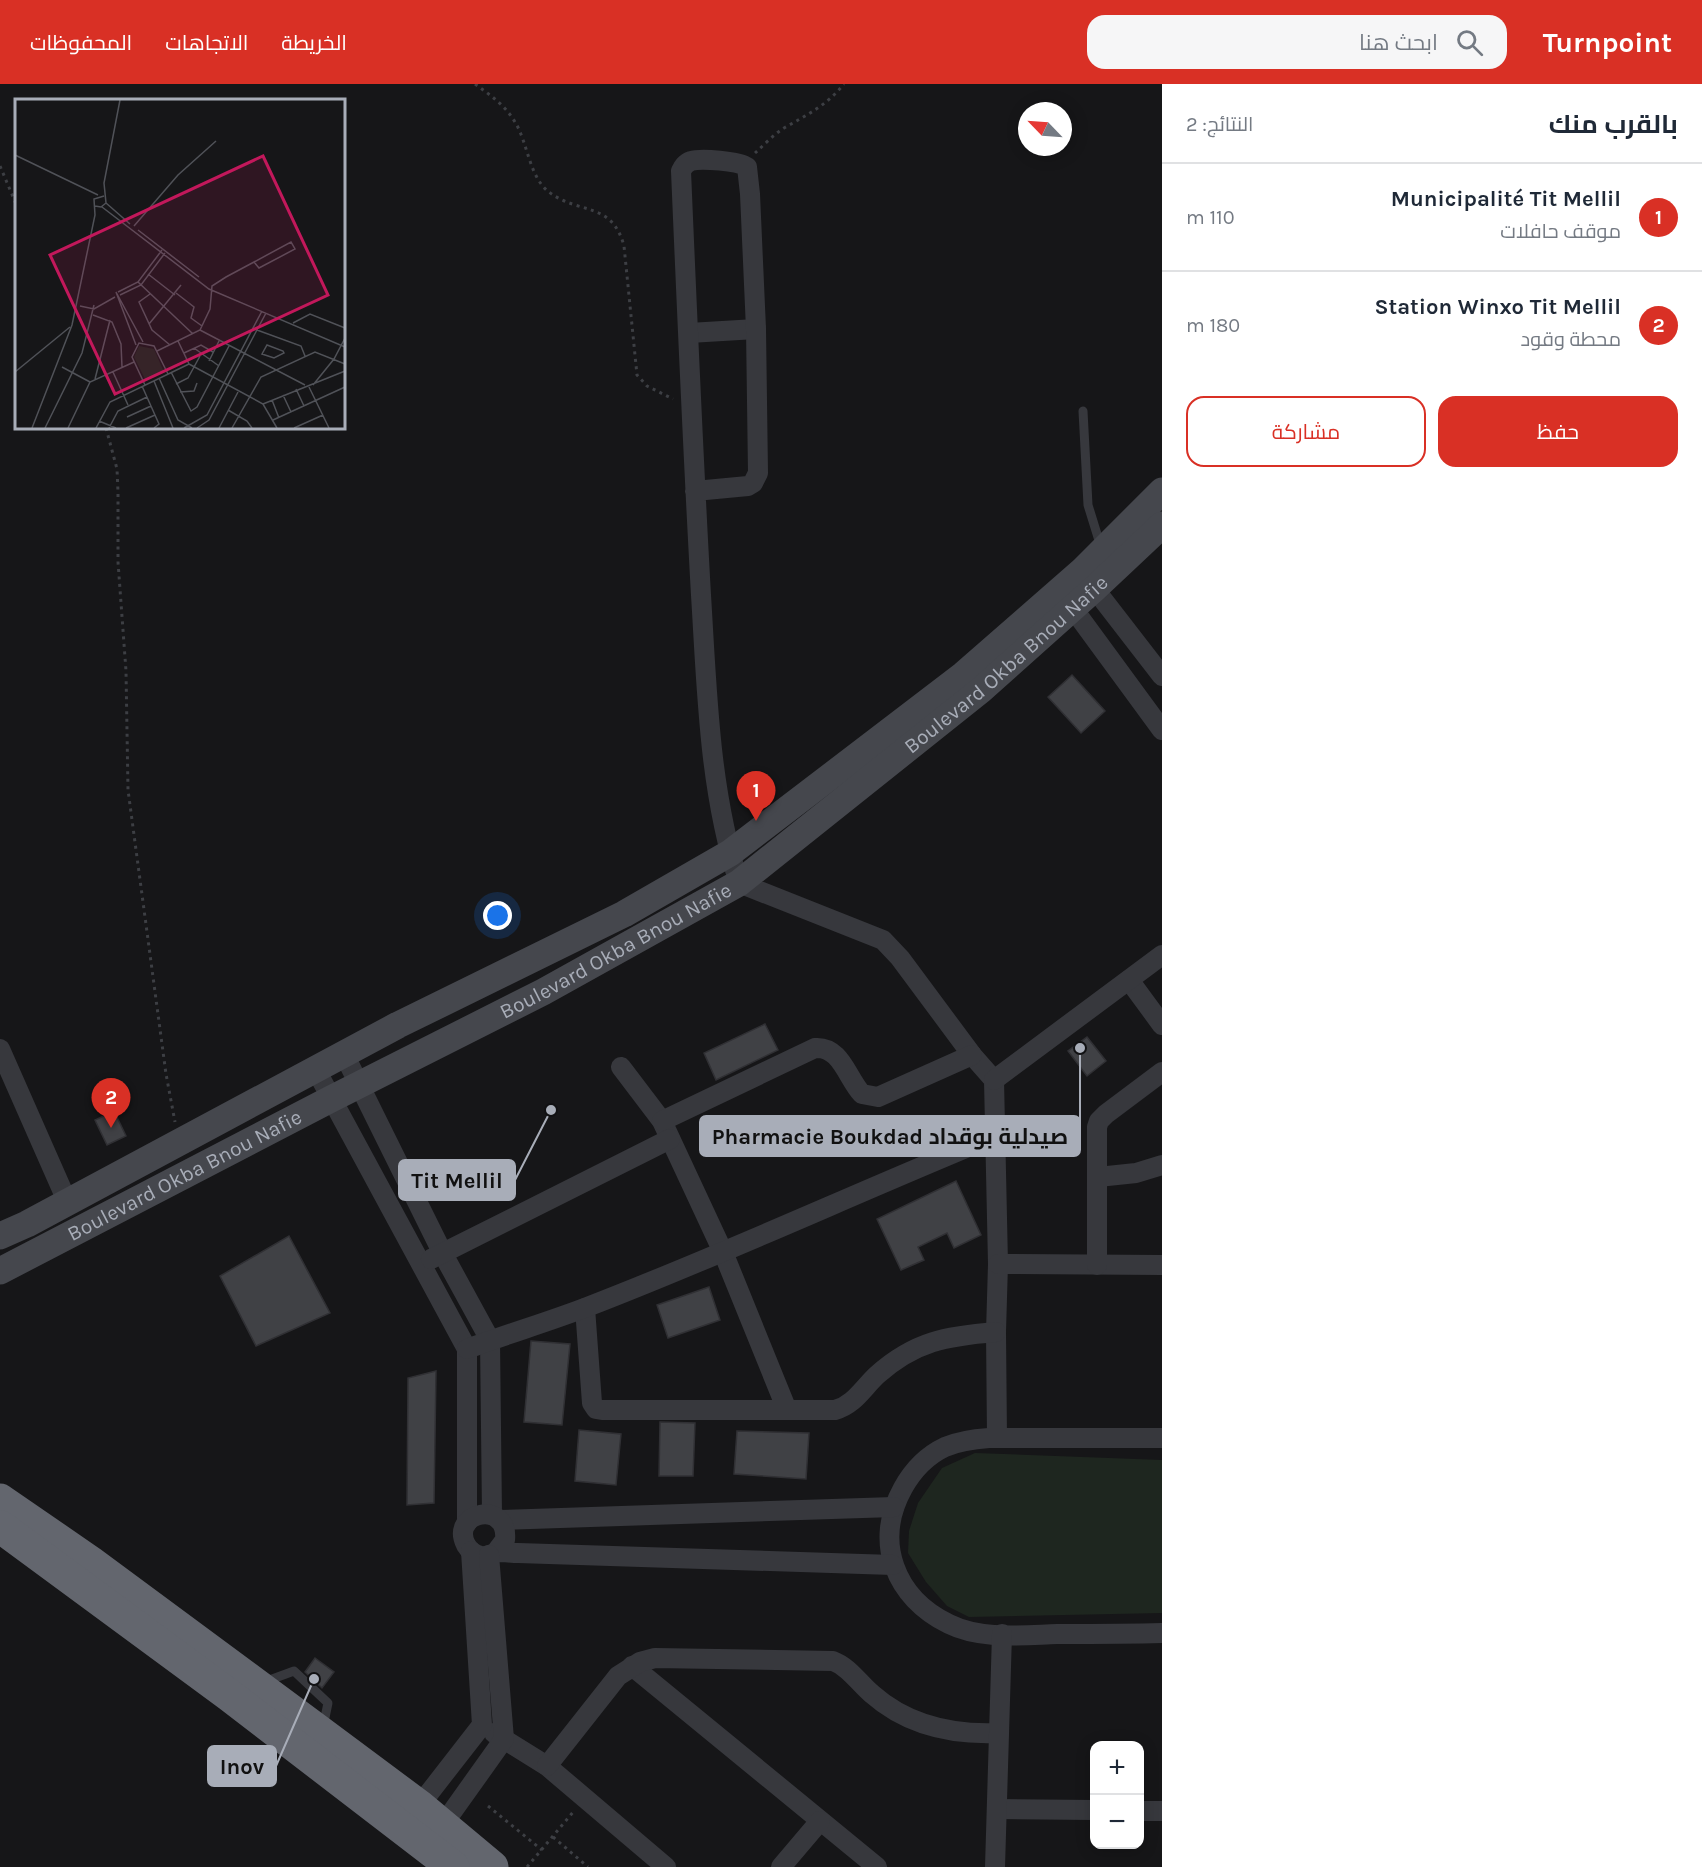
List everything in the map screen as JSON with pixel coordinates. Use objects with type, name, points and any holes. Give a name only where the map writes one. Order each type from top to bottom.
[{"type":"highway","points":[[0,1500],[90,1562],[321,1733],[430,1816],[492,1867]]},
{"type":"highway","points":[[0,1526],[229,1695],[453,1867]]},
{"type":"main road","name":"Boulevard Okba Bnou Nafie","points":[[1088,580],[1102,549],[1162,491]]},
{"type":"main road","name":"Boulevard Okba Bnou Nafie","points":[[0,1236],[398,1025],[624,914],[730,853],[1162,525]]},
{"type":"main road","name":"Boulevard Okba Bnou Nafie","points":[[0,1271],[543,992],[739,883],[981,690],[1066,599]]},
{"type":"street","points":[[695,491],[741,488],[753,483],[757,478],[759,465],[749,175],[747,167],[737,162],[692,161],[687,163],[681,171],[695,491],[710,729],[718,797],[739,883],[883,940],[900,957],[993,1080],[998,1264],[997,1438]]},
{"type":"street","points":[[689,333],[756,329]]},
{"type":"street","points":[[1088,580],[1162,676]]},
{"type":"street","points":[[1066,599],[1162,730]]},
{"type":"street","points":[[993,1080],[1162,955]]},
{"type":"street","points":[[1129,980],[1162,1025]]},
{"type":"street","points":[[421,1265],[815,1048],[830,1050],[862,1094],[878,1097],[972,1054]]},
{"type":"street","points":[[0,1049],[68,1201]]},
{"type":"street","points":[[344,1054],[443,1254],[490,1340],[496,1517],[506,1534],[503,1545],[486,1553]]},
{"type":"street","points":[[621,1066],[666,1130],[723,1252],[787,1410]]},
{"type":"street","points":[[315,1068],[467,1349],[467,1523],[464,1538],[486,1553],[894,1565]]},
{"type":"street","points":[[1097,1265],[1096,1141],[1099,1121],[1162,1072]]},
{"type":"street","points":[[467,1349],[585,1308],[995,1136]]},
{"type":"street","points":[[1098,1177],[1136,1173],[1162,1165]]},
{"type":"street","points":[[998,1264],[1162,1265]]},
{"type":"street","points":[[585,1308],[592,1403],[596,1408],[829,1411],[841,1408],[854,1400],[884,1370],[914,1350],[947,1337],[996,1332]]},
{"type":"street","points":[[1162,1438],[997,1438],[964,1441],[935,1452],[912,1474],[894,1507],[889,1539],[894,1565],[909,1593],[933,1615],[962,1630],[1002,1634],[1162,1633]]},
{"type":"street","points":[[467,1523],[477,1515],[496,1517],[894,1507]]},
{"type":"street","points":[[430,1816],[482,1725],[486,1553]]},
{"type":"street","points":[[430,1816],[504,1739],[486,1553]]},
{"type":"street","points":[[995,1867],[1002,1634]]},
{"type":"street","points":[[547,1766],[618,1676],[632,1666],[655,1658],[833,1661],[845,1668],[882,1702],[919,1722],[935,1728],[963,1733],[999,1734]]},
{"type":"street","points":[[632,1666],[877,1867]]},
{"type":"street","points":[[482,1725],[547,1766],[666,1867]]},
{"type":"street","points":[[998,1809],[1090,1810]]},
{"type":"street","points":[[1144,1810],[1162,1811]]},
{"type":"street","points":[[781,1867],[820,1821]]},
{"type":"lane","points":[[1083,411],[1088,505],[1102,549]]},
{"type":"path","points":[[475,84],[509,112],[538,180],[549,192],[600,213],[611,220],[620,231],[624,246],[637,375],[647,386],[692,408]]},
{"type":"path","points":[[743,164],[784,128],[825,104],[844,84]]},
{"type":"path","points":[[0,166],[15,202]]},
{"type":"path","points":[[106,429],[117,469],[118,562],[126,671],[128,790],[166,1074],[180,1141]]},
{"type":"path","points":[[527,1867],[584,1798]]},
{"type":"path","points":[[488,1806],[542,1850]]},
{"type":"path","points":[[553,1837],[588,1867]]},
{"type":"shaded area","points":[[975,1453],[1162,1460],[1162,1613],[969,1617],[947,1606],[926,1582],[908,1553],[909,1531],[918,1503],[942,1468]]},
{"type":"building","points":[[1072,675],[1105,711],[1081,733],[1048,697]]},
{"type":"building","points":[[765,1024],[778,1050],[716,1080],[704,1053]]},
{"type":"building","points":[[1087,1037],[1106,1061],[1087,1076],[1068,1051]]},
{"type":"building","points":[[114,1111],[126,1136],[107,1145],[95,1120]]},
{"type":"building","points":[[956,1181],[981,1235],[954,1248],[947,1233],[918,1247],[924,1260],[901,1270],[877,1219]]},
{"type":"building","points":[[289,1236],[330,1313],[256,1346],[220,1276]]},
{"type":"building","points":[[709,1287],[720,1320],[668,1338],[657,1305]]},
{"type":"building","points":[[531,1341],[570,1344],[562,1425],[524,1422]]},
{"type":"building","points":[[436,1371],[434,1503],[407,1505],[408,1378]]},
{"type":"building","points":[[660,1422],[695,1423],[693,1476],[659,1476]]},
{"type":"building","points":[[579,1430],[621,1434],[616,1485],[575,1481]]},
{"type":"building","points":[[737,1431],[809,1433],[806,1479],[734,1474]]},
{"type":"building","points":[[315,1658],[334,1672],[322,1688],[305,1672]]},
{"type":"place","name":"Municipalité Tit Mellil","points":[[756,821]]},
{"type":"place","name":"Pharmacie Boukdad صيدلية بوقداد","points":[[1080,1048]]},
{"type":"place","name":"Tit Mellil","points":[[551,1110]]},
{"type":"place","name":"Station Winxo Tit Mellil","points":[[111,1128]]},
{"type":"place","name":"Inov","points":[[314,1679]]}]
